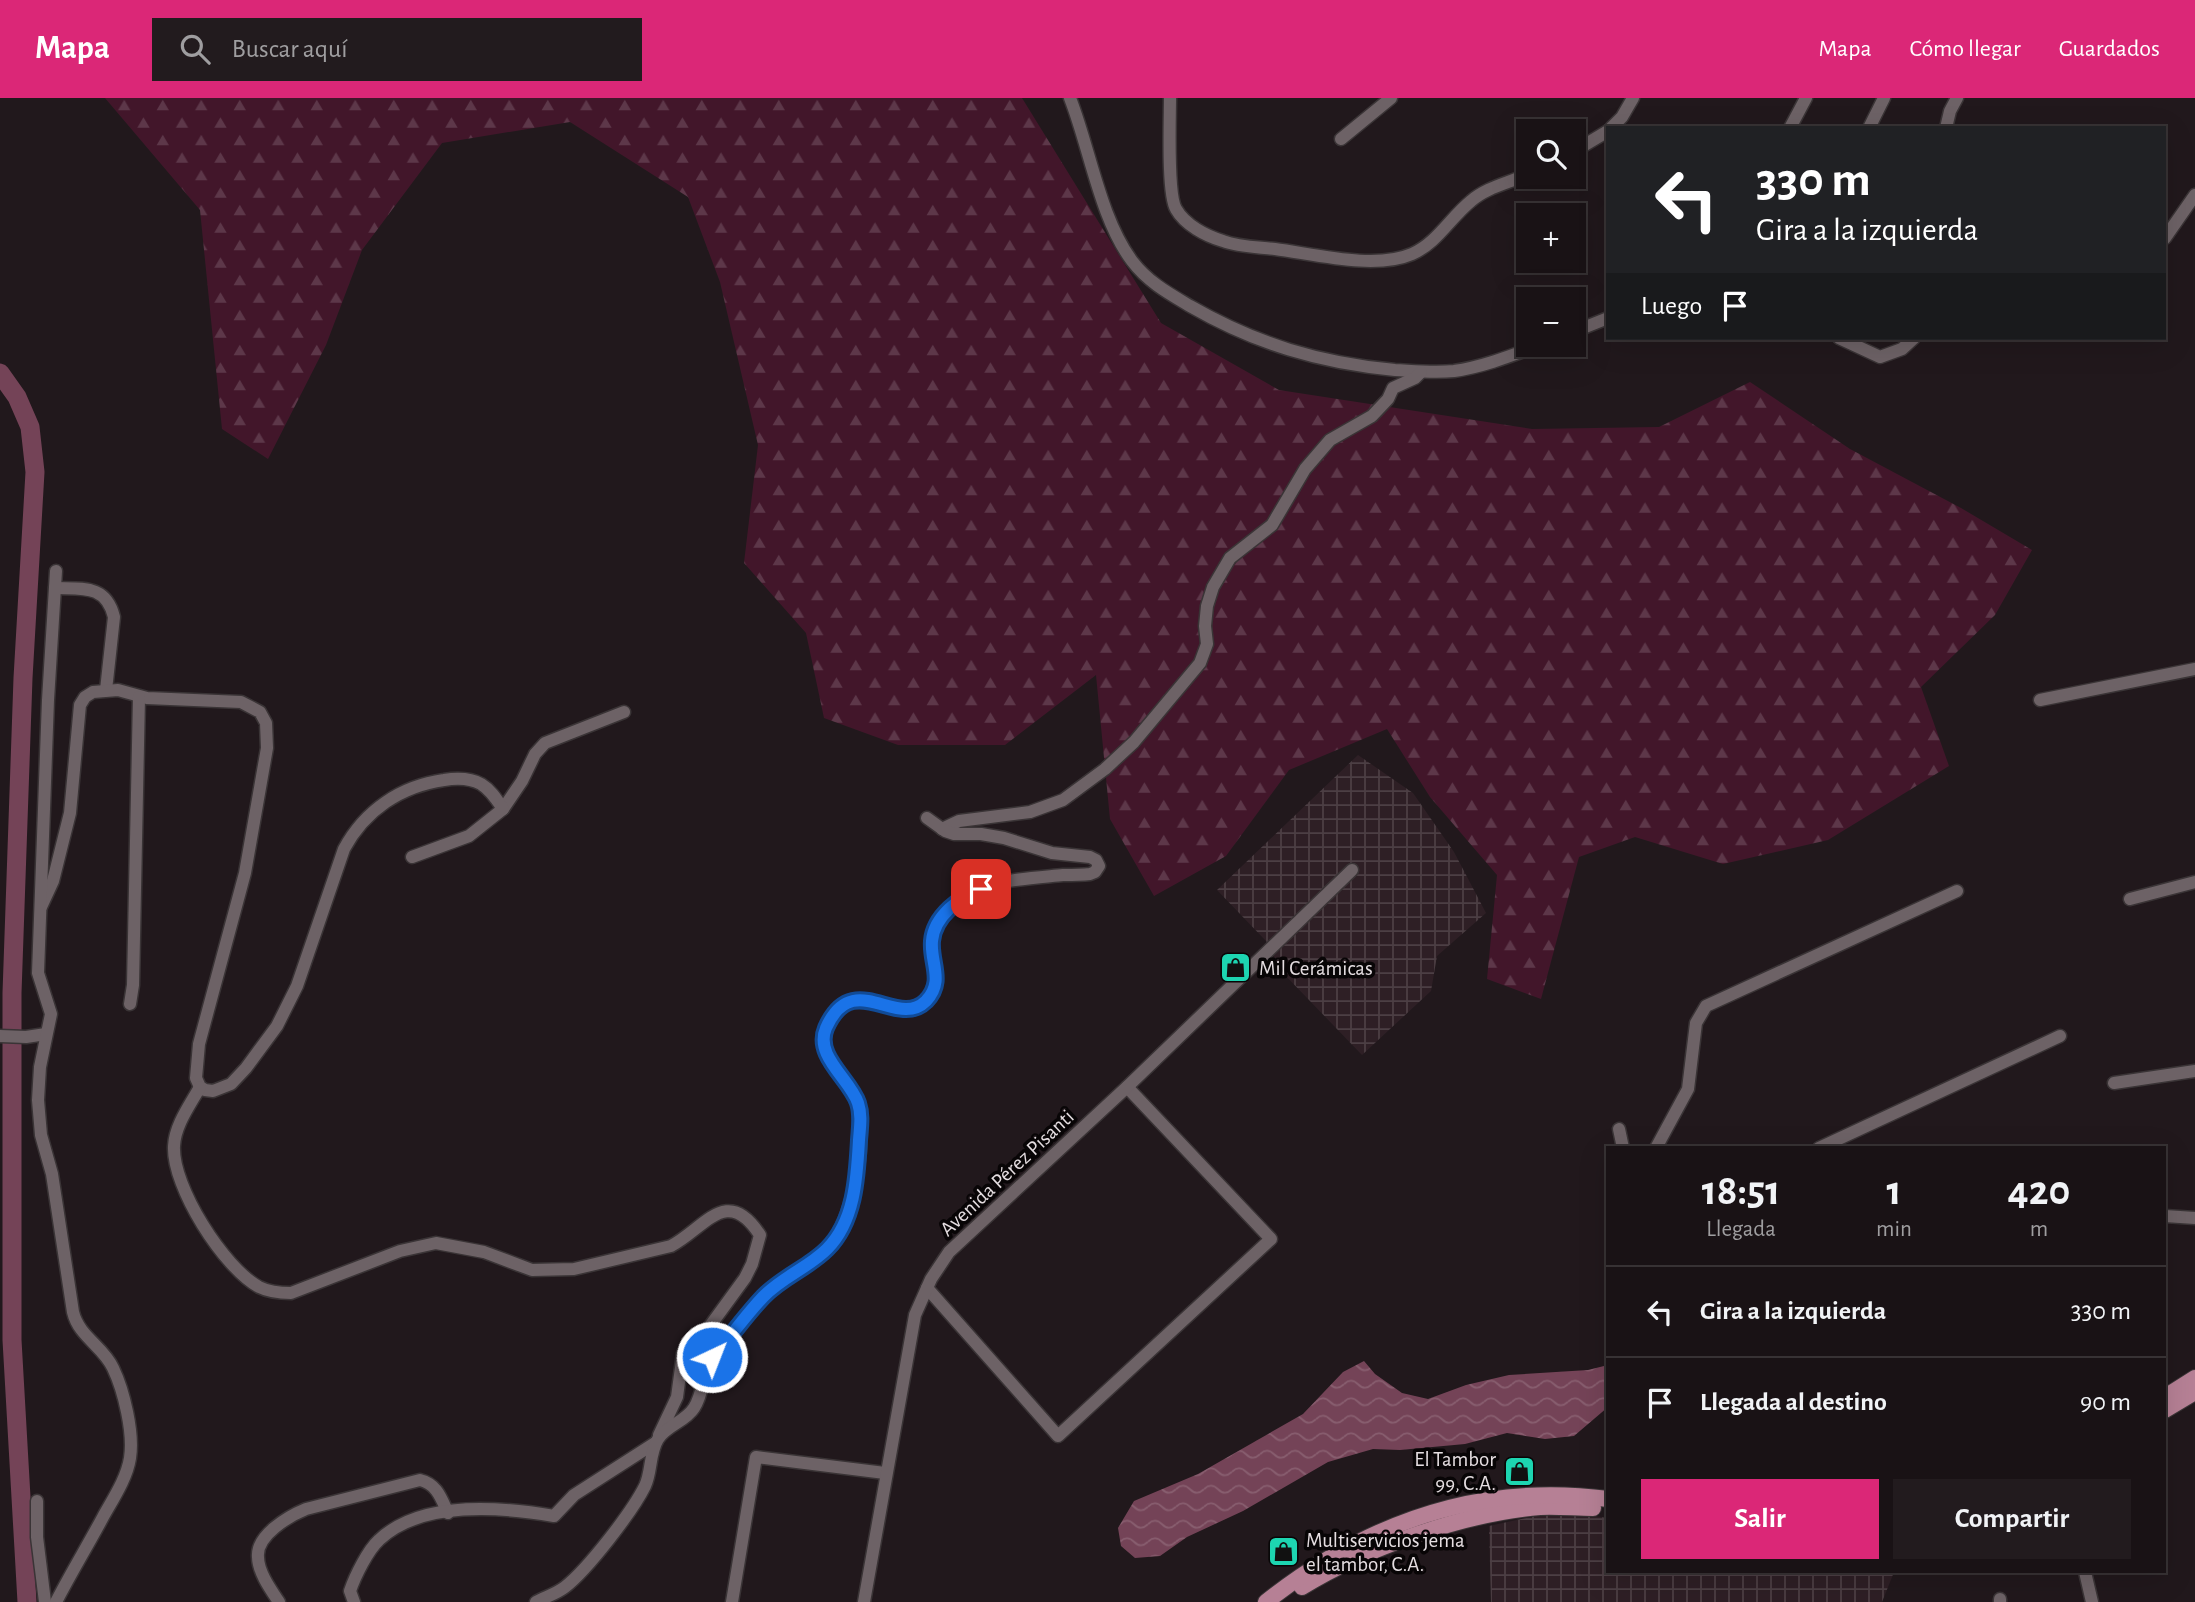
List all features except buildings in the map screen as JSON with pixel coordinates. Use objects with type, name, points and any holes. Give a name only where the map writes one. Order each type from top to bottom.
[{"type":"main road","points":[[2166,1396],[2195,1378]]},
{"type":"main road","points":[[2166,1409],[2195,1392]]},
{"type":"main road","points":[[1266,1602],[1327,1559],[1374,1534],[1417,1516],[1515,1496],[1549,1494],[1606,1499]]},
{"type":"main road","points":[[1279,1602],[1324,1574],[1420,1533],[1539,1507],[1606,1509]]},
{"type":"street","points":[[1070,98],[1115,235],[1133,262],[1155,285],[1222,325],[1301,355],[1367,367],[1421,372],[1455,371],[1516,354]]},
{"type":"street","points":[[1170,98],[1169,145],[1175,208],[1188,223],[1225,242],[1345,259],[1381,261],[1411,254],[1434,240],[1471,200],[1495,186],[1516,178]]},
{"type":"street","points":[[1341,139],[1391,98]]},
{"type":"street","points":[[1613,126],[1633,98]]},
{"type":"street","points":[[1791,126],[1806,98]]},
{"type":"street","points":[[1870,126],[1884,98]]},
{"type":"street","points":[[1946,126],[1957,98]]},
{"type":"street","points":[[1586,144],[1606,131]]},
{"type":"street","points":[[2166,237],[2195,195]]},
{"type":"street","points":[[1586,327],[1606,319]]},
{"type":"street","points":[[1843,340],[1880,357],[1902,349],[1912,340]]},
{"type":"street","points":[[942,829],[959,821],[1030,812],[1063,800],[1105,769],[1134,742],[1200,663],[1207,644],[1207,606],[1213,587],[1230,558],[1272,525],[1305,469],[1330,440],[1372,416],[1388,399],[1393,388],[1415,378],[1421,372]]},
{"type":"street","points":[[56,571],[48,700],[38,973],[51,1014],[38,1100],[41,1135],[52,1174],[73,1312],[81,1332],[110,1362],[114,1370],[129,1422],[131,1440],[126,1473],[56,1602]]},
{"type":"street","points":[[55,588],[93,589],[105,598],[112,608],[114,617],[106,690]]},
{"type":"street","points":[[2040,700],[2195,669]]},
{"type":"street","points":[[41,907],[53,881],[70,813],[79,705],[85,697],[93,692],[118,690],[139,697],[241,702],[260,712],[268,734],[245,873],[199,1044],[196,1078],[200,1087],[213,1091],[231,1084],[277,1026],[297,986],[344,849],[357,829],[379,806],[405,789],[459,779],[480,783],[503,808]]},
{"type":"street","points":[[130,1004],[133,985],[139,697]]},
{"type":"street","points":[[412,857],[469,836],[503,808],[522,781],[535,754],[545,743],[624,712]]},
{"type":"street","points":[[354,1602],[350,1591],[368,1553],[394,1528],[411,1520],[472,1509],[513,1509],[554,1516],[574,1495],[656,1442],[665,1429],[693,1409],[707,1366],[763,1297],[828,1249],[847,1218],[857,1176],[860,1114],[853,1093],[824,1046],[824,1036],[832,1018],[846,1002],[854,1000],[879,1002],[903,1009],[923,1004],[936,988],[932,941],[934,934],[944,915],[962,897],[1017,879],[1090,874],[1099,866],[1096,860],[1090,857],[1052,853],[1004,838],[981,834],[954,834],[927,818]]},
{"type":"street","name":"Avenida Pérez Pisanti","points":[[864,1602],[915,1315],[927,1288],[949,1252],[1127,1087],[1352,870]]},
{"type":"street","points":[[2130,899],[2195,882]]},
{"type":"street","points":[[1657,1146],[1688,1089],[1696,1023],[1706,1006],[1957,891]]},
{"type":"street","points":[[0,1036],[26,1037],[46,1034]]},
{"type":"street","points":[[1823,1146],[2060,1036]]},
{"type":"street","points":[[2114,1083],[2195,1071]]},
{"type":"street","points":[[200,1087],[179,1126],[175,1138],[175,1160],[208,1234],[228,1260],[252,1282],[273,1291],[291,1293],[400,1251],[436,1243],[484,1252],[532,1270],[575,1269],[671,1246],[721,1210],[745,1219],[760,1235],[745,1278],[710,1326],[683,1353],[677,1397],[656,1442],[649,1476],[642,1492],[592,1562],[566,1587],[536,1602]]},
{"type":"street","points":[[927,1288],[1058,1436],[1271,1240],[1127,1087]]},
{"type":"street","points":[[1619,1129],[1623,1146]]},
{"type":"street","points":[[2166,1216],[2195,1218]]},
{"type":"street","points":[[732,1602],[756,1457],[885,1473]]},
{"type":"street","points":[[279,1602],[262,1572],[257,1559],[258,1550],[263,1540],[289,1516],[306,1509],[420,1480],[436,1489],[448,1513]]},
{"type":"street","points":[[37,1501],[37,1537],[45,1602]]},
{"type":"street","points":[[2085,1573],[2092,1602]]},
{"type":"shaded area","points":[[1358,755],[1413,793],[1454,852],[1486,913],[1437,956],[1431,991],[1362,1055],[1282,972],[1266,941],[1217,890]]},
{"type":"shaded area","points":[[1559,1511],[1606,1518],[1606,1573],[1894,1573],[1882,1602],[1491,1602],[1489,1526]]},
{"type":"green space","points":[[105,98],[1022,98],[1161,323],[1279,390],[1532,429],[1659,427],[1750,382],[1850,449],[1961,508],[2032,550],[1995,615],[1921,687],[1949,766],[1828,840],[1723,864],[1635,837],[1579,857],[1541,999],[1487,979],[1497,875],[1430,797],[1387,729],[1289,770],[1226,856],[1154,896],[1110,819],[1096,675],[1005,745],[898,745],[824,718],[806,633],[744,563],[758,445],[720,282],[688,197],[570,122],[442,143],[362,250],[326,345],[268,459],[222,429],[200,210]]},
{"type":"water","points":[[1364,1361],[1375,1374],[1402,1393],[1428,1399],[1466,1385],[1509,1375],[1588,1370],[1606,1366],[1606,1409],[1574,1436],[1545,1439],[1507,1433],[1465,1444],[1400,1450],[1373,1449],[1328,1462],[1243,1511],[1187,1537],[1160,1556],[1135,1558],[1121,1546],[1118,1528],[1134,1501],[1198,1474],[1303,1414],[1343,1372]]},
{"type":"waterway","points":[[0,373],[17,397],[30,427],[35,472],[23,678],[12,993],[12,1340],[27,1602]]},
{"type":"place","name":"Mil Cerámicas","points":[[1236,968]]},
{"type":"place","name":"El Tambor 99, C.A.","points":[[1519,1471]]},
{"type":"place","name":"Multiservicios jema el tambor, C.A.","points":[[1283,1552]]},
{"type":"route","points":[[712,1357],[763,1297],[828,1249],[847,1218],[857,1176],[860,1114],[858,1102],[824,1046],[824,1036],[832,1018],[846,1002],[854,1000],[879,1002],[903,1009],[923,1004],[936,988],[932,941],[939,923],[962,897],[981,889]]}]
